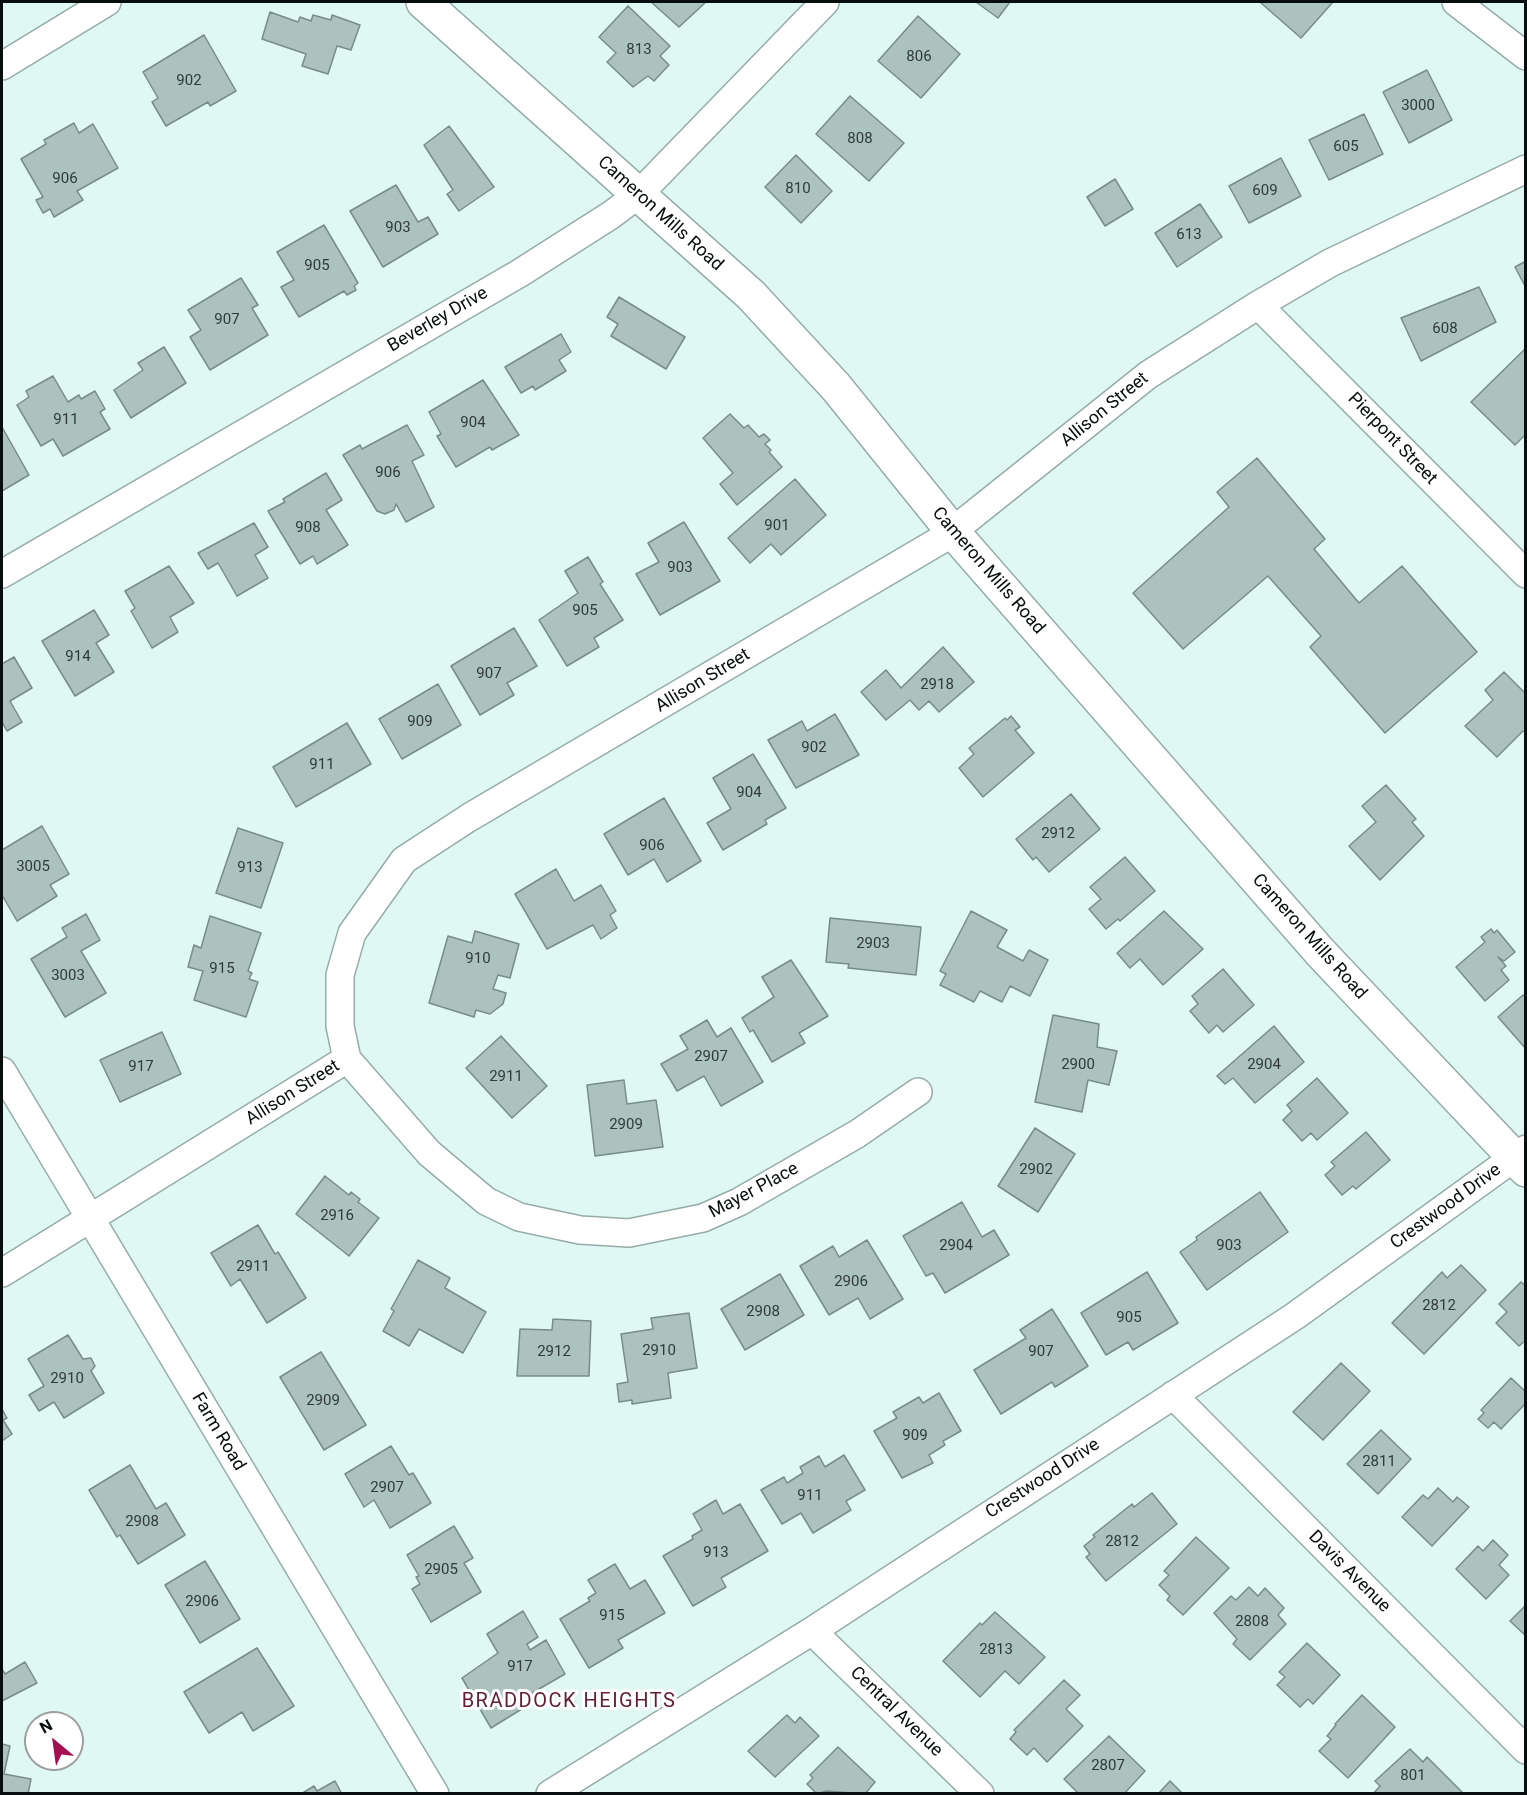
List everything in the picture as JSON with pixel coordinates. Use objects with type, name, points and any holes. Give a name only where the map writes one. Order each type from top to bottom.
[{"type":"street","points":[[2,66],[107,2]]},
{"type":"street","name":"Cameron Mills Road","points":[[423,2],[751,295],[836,387],[953,532],[1320,952],[1522,1159]]},
{"type":"street","name":"Beverley Drive","points":[[2,574],[520,273],[639,195],[825,2]]},
{"type":"street","points":[[1456,2],[1526,56]]},
{"type":"street","name":"Allison Street","points":[[2,1273],[347,1059],[340,1026],[340,975],[352,933],[404,860],[470,818],[953,532],[1148,375],[1258,305],[1330,263],[1526,168]]},
{"type":"street","name":"Pierpont Street","points":[[1258,305],[1526,574]]},
{"type":"street","name":"Mayer Place","points":[[347,1059],[429,1153],[486,1202],[519,1217],[580,1230],[629,1233],[703,1218],[739,1202],[857,1134],[918,1092]]},
{"type":"street","name":"Farm Road","points":[[2,1071],[435,1794]]},
{"type":"street","name":"Crestwood Drive","points":[[550,1794],[812,1631],[1295,1316],[1522,1159]]},
{"type":"street","name":"Davis Avenue","points":[[1173,1395],[1526,1750]]},
{"type":"street","name":"Central Avenue","points":[[812,1631],[980,1794]]},
{"type":"building","points":[[651,2],[706,2],[679,27]]},
{"type":"building","points":[[976,2],[1010,2],[998,18]]},
{"type":"building","points":[[1262,2],[1333,2],[1301,38]]},
{"type":"building","points":[[628,6],[670,46],[660,56],[669,65],[654,81],[648,76],[633,87],[607,62],[616,53],[599,37]]},
{"type":"building","points":[[270,12],[298,22],[300,17],[311,21],[313,15],[331,20],[332,15],[360,25],[351,50],[337,46],[328,74],[302,66],[306,54],[262,39]]},
{"type":"building","points":[[918,16],[960,54],[921,98],[878,61]]},
{"type":"building","points":[[204,35],[236,91],[210,106],[208,102],[166,126],[152,102],[158,98],[143,72]]},
{"type":"building","points":[[1427,70],[1452,120],[1409,143],[1383,92]]},
{"type":"building","points":[[850,96],[904,143],[869,181],[816,134]]},
{"type":"building","points":[[1364,114],[1383,154],[1329,180],[1309,140]]},
{"type":"building","points":[[74,123],[79,133],[93,124],[118,168],[77,191],[83,200],[54,217],[50,209],[43,213],[36,200],[43,197],[21,159],[46,144],[44,140]]},
{"type":"building","points":[[449,126],[494,187],[459,211],[447,194],[453,190],[424,145]]},
{"type":"building","points":[[796,155],[832,191],[801,223],[765,187]]},
{"type":"building","points":[[1281,158],[1301,196],[1249,223],[1229,186]]},
{"type":"building","points":[[1115,179],[1133,209],[1105,226],[1087,197]]},
{"type":"building","points":[[396,185],[418,222],[428,217],[438,234],[383,267],[350,211]]},
{"type":"building","points":[[1200,204],[1222,237],[1177,267],[1155,233]]},
{"type":"building","points":[[324,225],[358,283],[354,286],[356,290],[347,295],[344,291],[299,317],[281,287],[294,280],[277,252]]},
{"type":"building","points":[[1526,261],[1526,288],[1515,267]]},
{"type":"building","points":[[241,278],[258,305],[252,308],[268,335],[210,370],[190,337],[201,330],[188,310]]},
{"type":"building","points":[[1479,287],[1496,322],[1421,361],[1401,318]]},
{"type":"building","points":[[619,297],[685,337],[666,369],[611,336],[618,324],[607,317]]},
{"type":"building","points":[[561,334],[571,352],[559,360],[566,371],[535,390],[533,386],[521,393],[505,367]]},
{"type":"building","points":[[164,347],[186,383],[131,418],[114,390],[143,370],[138,363]]},
{"type":"building","points":[[1526,348],[1526,434],[1515,445],[1471,402]]},
{"type":"building","points":[[53,376],[68,402],[79,395],[81,399],[95,391],[105,409],[100,412],[110,429],[63,456],[53,439],[41,446],[17,405],[29,397],[26,391]]},
{"type":"building","points":[[483,380],[519,435],[492,450],[490,447],[456,467],[437,436],[441,434],[429,412]]},
{"type":"building","points":[[730,414],[744,428],[748,425],[759,437],[764,434],[770,440],[765,444],[782,467],[737,505],[720,484],[733,473],[703,438]]},
{"type":"building","points":[[407,425],[424,455],[412,461],[434,507],[406,522],[396,504],[394,510],[385,514],[377,511],[343,455],[360,445],[362,449]]},
{"type":"building","points":[[2,427],[29,475],[2,491]]},
{"type":"building","points":[[1257,458],[1325,539],[1314,549],[1359,603],[1402,566],[1477,652],[1385,733],[1310,647],[1321,636],[1268,576],[1183,649],[1133,593],[1229,507],[1217,492]]},
{"type":"building","points":[[326,473],[342,500],[326,510],[348,545],[317,564],[313,556],[300,564],[268,511],[285,502],[283,499]]},
{"type":"building","points":[[795,479],[826,515],[781,555],[771,544],[750,563],[728,538]]},
{"type":"building","points":[[684,522],[720,581],[660,615],[636,574],[659,562],[648,543]]},
{"type":"building","points":[[254,523],[268,547],[255,555],[268,578],[237,596],[218,563],[208,569],[198,553]]},
{"type":"building","points":[[588,557],[603,582],[600,584],[623,620],[594,638],[599,647],[567,666],[539,620],[578,593],[565,571]]},
{"type":"building","points":[[169,566],[194,603],[170,617],[178,632],[152,648],[131,611],[135,608],[125,591]]},
{"type":"building","points":[[94,610],[109,635],[96,643],[114,672],[75,696],[42,641]]},
{"type":"building","points":[[514,628],[537,666],[507,683],[514,695],[480,715],[451,666]]},
{"type":"building","points":[[943,647],[974,682],[939,712],[929,701],[919,710],[910,700],[886,720],[861,692],[886,670],[901,688]]},
{"type":"building","points":[[14,657],[32,688],[10,701],[22,722],[7,731],[2,722],[2,664]]},
{"type":"building","points":[[1504,672],[1526,694],[1526,733],[1523,731],[1497,757],[1465,726],[1493,700],[1485,690]]},
{"type":"building","points":[[438,684],[461,725],[402,759],[379,719]]},
{"type":"building","points":[[835,714],[859,755],[796,788],[768,740],[802,721],[807,731]]},
{"type":"building","points":[[1011,716],[1020,727],[1015,730],[1034,753],[983,797],[959,768],[974,754],[969,748],[1005,718],[1007,720]]},
{"type":"building","points":[[347,723],[371,764],[296,807],[273,767]]},
{"type":"building","points":[[753,754],[786,808],[765,820],[767,824],[723,850],[707,823],[731,809],[713,778]]},
{"type":"building","points":[[1386,785],[1416,819],[1412,822],[1424,836],[1380,880],[1349,846],[1376,822],[1362,806]]},
{"type":"building","points":[[1071,794],[1100,829],[1049,872],[1036,857],[1033,860],[1016,839]]},
{"type":"building","points":[[664,798],[701,861],[667,882],[654,859],[628,875],[604,834]]},
{"type":"building","points":[[42,826],[69,874],[50,885],[57,896],[17,921],[2,895],[2,850]]},
{"type":"building","points":[[238,828],[283,843],[261,908],[216,893]]},
{"type":"building","points":[[1125,857],[1155,891],[1120,921],[1118,919],[1106,929],[1089,909],[1101,899],[1090,887]]},
{"type":"building","points":[[556,869],[574,901],[601,885],[616,911],[610,915],[617,928],[601,939],[593,925],[547,949],[515,894]]},
{"type":"building","points":[[971,911],[1007,930],[997,947],[1023,961],[1029,950],[1048,960],[1030,996],[1010,986],[1002,1002],[980,991],[974,1002],[940,985],[946,974],[940,971]]},
{"type":"building","points":[[1164,911],[1203,949],[1163,985],[1140,959],[1130,968],[1117,953]]},
{"type":"building","points":[[86,914],[100,940],[81,951],[106,993],[65,1017],[31,959],[67,937],[62,928]]},
{"type":"building","points":[[210,916],[261,933],[248,971],[252,973],[249,979],[258,982],[246,1017],[194,1000],[203,971],[188,967],[194,945],[201,948]]},
{"type":"building","points":[[830,918],[921,927],[916,975],[848,968],[849,964],[826,962]]},
{"type":"building","points":[[1491,929],[1494,933],[1497,930],[1515,952],[1504,961],[1498,957],[1506,966],[1501,970],[1509,980],[1485,1001],[1456,967],[1485,942],[1481,937]]},
{"type":"building","points":[[475,931],[519,944],[510,978],[498,975],[493,989],[506,993],[503,1004],[490,1014],[476,1010],[474,1017],[429,1003],[448,936],[472,943]]},
{"type":"building","points":[[791,960],[828,1016],[799,1033],[805,1043],[772,1062],[753,1030],[750,1032],[742,1018],[774,997],[762,977]]},
{"type":"building","points":[[1223,969],[1254,1005],[1223,1032],[1217,1025],[1209,1033],[1190,1011],[1198,1004],[1192,996]]},
{"type":"building","points":[[1523,995],[1526,998],[1526,1049],[1498,1017]]},
{"type":"building","points":[[1053,1015],[1099,1024],[1097,1047],[1117,1051],[1109,1085],[1088,1080],[1082,1112],[1035,1102]]},
{"type":"building","points":[[707,1020],[717,1037],[731,1028],[763,1082],[721,1106],[704,1076],[677,1091],[661,1064],[688,1049],[680,1036]]},
{"type":"building","points":[[1274,1026],[1304,1062],[1255,1103],[1233,1078],[1225,1084],[1217,1076]]},
{"type":"building","points":[[162,1032],[181,1074],[120,1102],[100,1060]]},
{"type":"building","points":[[501,1036],[547,1086],[512,1118],[466,1068]]},
{"type":"building","points":[[1317,1078],[1348,1113],[1317,1140],[1311,1133],[1302,1141],[1283,1120],[1292,1111],[1287,1105]]},
{"type":"building","points":[[624,1080],[627,1104],[656,1100],[663,1147],[595,1156],[587,1085]]},
{"type":"building","points":[[1035,1128],[1075,1154],[1038,1212],[998,1186]]},
{"type":"building","points":[[1366,1132],[1390,1160],[1356,1189],[1353,1186],[1342,1195],[1325,1175],[1335,1166],[1331,1162]]},
{"type":"building","points":[[325,1176],[349,1195],[351,1192],[360,1199],[358,1202],[379,1218],[349,1256],[296,1214]]},
{"type":"building","points":[[1260,1192],[1288,1232],[1207,1290],[1180,1252],[1197,1240],[1196,1237]]},
{"type":"building","points":[[962,1202],[982,1237],[994,1230],[1009,1255],[945,1293],[933,1273],[926,1276],[903,1236]]},
{"type":"building","points":[[258,1225],[275,1254],[278,1252],[306,1298],[267,1323],[240,1279],[231,1286],[211,1253]]},
{"type":"building","points":[[867,1240],[903,1299],[870,1319],[858,1298],[829,1315],[800,1266],[833,1246],[839,1257]]},
{"type":"building","points":[[418,1260],[450,1278],[445,1288],[486,1312],[463,1353],[419,1329],[409,1346],[383,1331],[394,1311],[391,1309]]},
{"type":"building","points":[[1461,1265],[1486,1290],[1424,1354],[1392,1323],[1442,1272],[1447,1278]]},
{"type":"building","points":[[1147,1272],[1178,1323],[1133,1350],[1128,1342],[1106,1355],[1081,1313]]},
{"type":"building","points":[[780,1274],[804,1315],[745,1350],[721,1309]]},
{"type":"building","points":[[1521,1282],[1526,1286],[1526,1340],[1519,1346],[1496,1323],[1507,1312],[1499,1304]]},
{"type":"building","points":[[1052,1309],[1088,1366],[1055,1387],[1052,1382],[1001,1414],[974,1370],[1026,1338],[1020,1330]]},
{"type":"building","points":[[689,1313],[697,1368],[668,1373],[671,1398],[632,1404],[632,1400],[619,1402],[617,1384],[628,1382],[621,1334],[653,1329],[651,1318]]},
{"type":"building","points":[[553,1319],[591,1321],[589,1376],[517,1376],[520,1329],[552,1330]]},
{"type":"building","points":[[68,1335],[83,1359],[91,1358],[95,1366],[91,1371],[104,1393],[64,1418],[54,1402],[39,1411],[29,1395],[44,1386],[28,1359]]},
{"type":"building","points":[[321,1352],[366,1425],[324,1450],[280,1377]]},
{"type":"building","points":[[1341,1363],[1370,1391],[1323,1440],[1293,1412]]},
{"type":"building","points":[[1511,1378],[1526,1392],[1526,1403],[1501,1429],[1494,1422],[1488,1428],[1478,1419],[1484,1413],[1481,1410]]},
{"type":"building","points":[[939,1393],[961,1431],[943,1441],[945,1445],[929,1455],[933,1463],[902,1478],[874,1431],[897,1418],[893,1412],[919,1397],[923,1403]]},
{"type":"building","points":[[2,1409],[7,1418],[3,1420],[12,1434],[2,1441]]},
{"type":"building","points":[[1381,1430],[1411,1459],[1378,1494],[1347,1464]]},
{"type":"building","points":[[391,1446],[409,1475],[413,1473],[431,1503],[390,1528],[374,1500],[364,1507],[345,1474]]},
{"type":"building","points":[[844,1455],[865,1490],[846,1501],[851,1510],[813,1533],[801,1513],[782,1524],[761,1490],[784,1477],[787,1483],[803,1473],[800,1467],[819,1456],[825,1467]]},
{"type":"building","points":[[130,1465],[156,1509],[166,1503],[185,1535],[138,1564],[120,1535],[117,1537],[89,1490]]},
{"type":"building","points":[[1438,1488],[1453,1502],[1457,1497],[1469,1507],[1432,1546],[1402,1517],[1423,1495],[1428,1499]]},
{"type":"building","points":[[1152,1493],[1177,1524],[1106,1581],[1086,1557],[1090,1554],[1084,1546],[1095,1537],[1093,1535],[1132,1504],[1134,1507]]},
{"type":"building","points":[[716,1500],[723,1514],[740,1504],[768,1551],[721,1578],[726,1587],[693,1606],[663,1556],[693,1539],[692,1536],[702,1530],[693,1514]]},
{"type":"building","points":[[454,1526],[473,1558],[464,1563],[481,1592],[431,1622],[412,1589],[420,1584],[416,1577],[419,1576],[407,1555]]},
{"type":"building","points":[[1196,1537],[1229,1568],[1183,1615],[1167,1600],[1170,1596],[1159,1585],[1169,1575],[1164,1571]]},
{"type":"building","points":[[1493,1540],[1508,1555],[1499,1565],[1509,1575],[1486,1599],[1456,1569],[1478,1546],[1483,1551]]},
{"type":"building","points":[[205,1561],[240,1619],[200,1643],[165,1585]]},
{"type":"building","points":[[615,1564],[630,1589],[645,1580],[665,1613],[618,1640],[623,1648],[589,1668],[560,1619],[590,1601],[588,1598],[596,1593],[588,1580]]},
{"type":"building","points":[[1249,1587],[1258,1596],[1265,1588],[1284,1608],[1278,1615],[1286,1624],[1250,1660],[1233,1644],[1237,1639],[1214,1613],[1231,1596],[1236,1600]]},
{"type":"building","points":[[1526,1605],[1526,1636],[1510,1621]]},
{"type":"building","points":[[523,1611],[538,1637],[527,1644],[530,1650],[546,1640],[565,1674],[520,1700],[525,1707],[491,1728],[462,1678],[498,1653],[487,1634]]},
{"type":"building","points":[[995,1612],[1045,1657],[1019,1684],[1005,1671],[980,1697],[943,1661],[980,1623],[982,1625]]},
{"type":"building","points":[[1307,1643],[1340,1675],[1313,1704],[1308,1699],[1300,1707],[1277,1685],[1285,1677],[1279,1672]]},
{"type":"building","points":[[257,1648],[294,1706],[253,1731],[242,1712],[209,1733],[184,1692]]},
{"type":"building","points":[[25,1662],[37,1683],[2,1701],[2,1669],[5,1674]]},
{"type":"building","points":[[1064,1680],[1080,1695],[1066,1709],[1083,1726],[1047,1762],[1034,1748],[1027,1755],[1010,1739],[1016,1732],[1014,1730]]},
{"type":"building","points":[[1362,1695],[1395,1727],[1348,1778],[1319,1751],[1331,1739],[1327,1736],[1335,1724]]},
{"type":"building","points":[[787,1715],[795,1723],[800,1717],[819,1736],[775,1777],[748,1751]]},
{"type":"building","points":[[1109,1736],[1145,1771],[1124,1794],[1079,1794],[1064,1779]]},
{"type":"building","points":[[2,1744],[10,1746],[4,1774],[31,1779],[28,1794],[2,1794]]},
{"type":"building","points":[[838,1747],[875,1782],[865,1794],[826,1791],[817,1794],[807,1784],[813,1778],[810,1775]]},
{"type":"building","points":[[1410,1749],[1423,1762],[1427,1757],[1464,1794],[1373,1794],[1380,1786],[1375,1781]]},
{"type":"building","points":[[335,1781],[342,1794],[301,1794],[314,1786],[317,1791]]},
{"type":"building","points":[[1170,1781],[1183,1794],[1158,1794]]},
{"type":"district","name":"BRADDOCK HEIGHTS","points":[[569,1702]]}]
